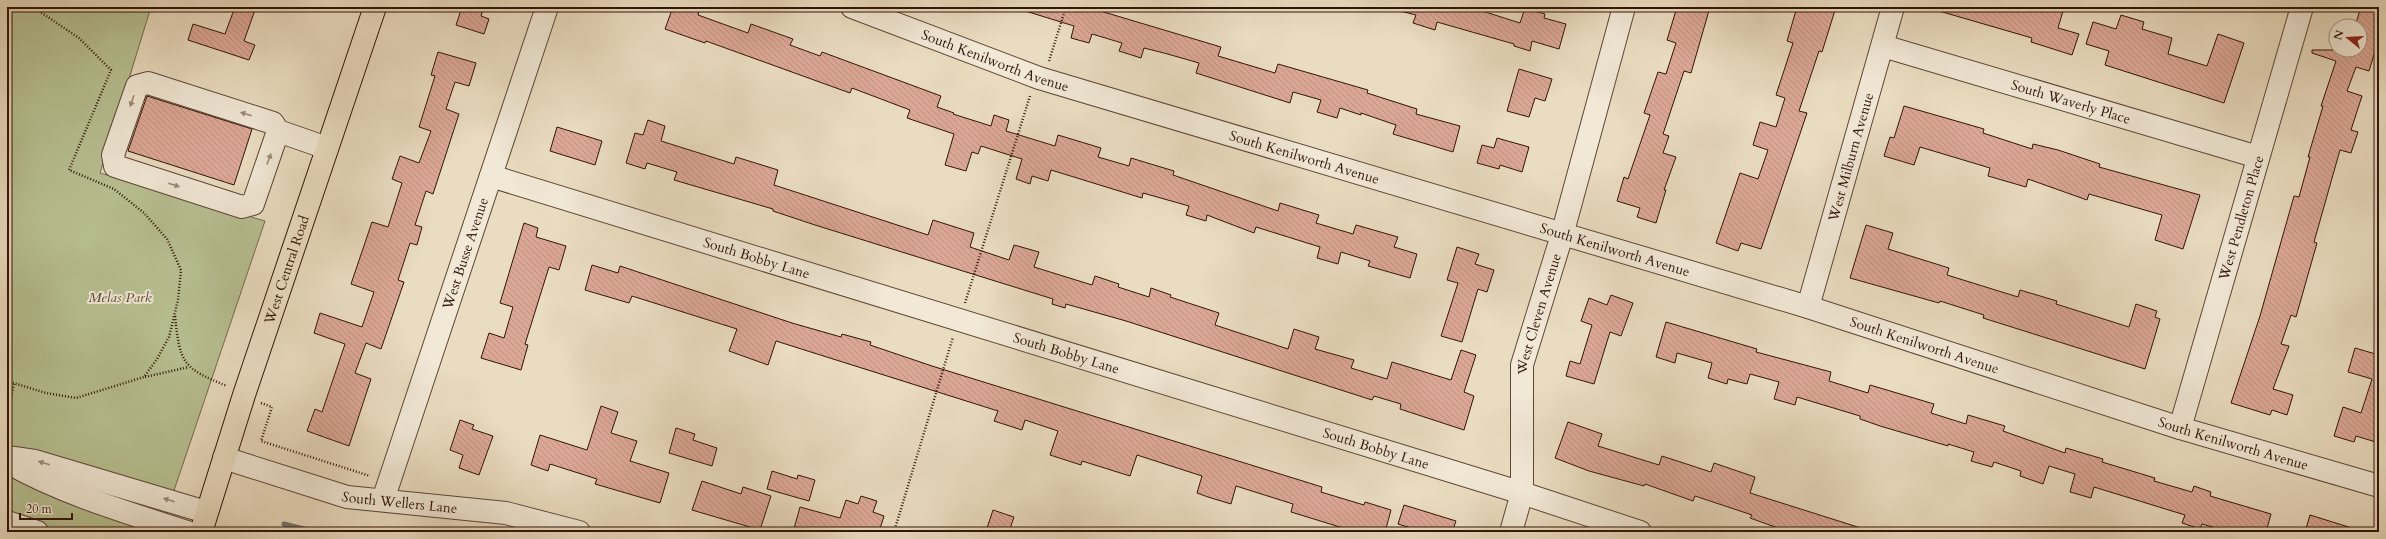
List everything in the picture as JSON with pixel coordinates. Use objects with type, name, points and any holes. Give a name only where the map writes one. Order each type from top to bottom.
[{"type":"main road","name":"West Central Road","points":[[203,522],[375,7]]},
{"type":"street","name":"West Busse Avenue","points":[[383,500],[547,7]]},
{"type":"street","name":"South Kenilworth Avenue","points":[[852,7],[1039,78],[1562,235],[1808,307],[2180,428],[2379,486]]},
{"type":"street","name":"West Cleven Avenue","points":[[1511,532],[1522,493],[1522,365],[1562,235],[1624,7]]},
{"type":"street","name":"West Milburn Avenue","points":[[1808,307],[1893,7]]},
{"type":"street","name":"West Pendleton Place","points":[[2180,428],[2302,7]]},
{"type":"street","name":"South Waverly Place","points":[[1883,46],[2258,157]]},
{"type":"street","points":[[148,83],[274,122],[278,132],[253,204],[242,207],[115,166],[114,155],[137,86],[148,83]]},
{"type":"street","points":[[278,132],[327,148]]},
{"type":"street","name":"South Bobby Lane","points":[[491,176],[1522,493],[1640,532]]},
{"type":"street","points":[[7,457],[35,461],[203,522]]},
{"type":"street","name":"South Wellers Lane","points":[[224,458],[347,496],[506,513],[579,532]]},
{"type":"street","points":[[7,462],[32,476],[77,495],[187,532]]},
{"type":"street","points":[[7,522],[38,532]]},
{"type":"path","points":[[33,7],[79,38],[111,70],[69,170],[114,189],[144,213],[167,239],[181,270],[178,300],[169,337],[157,360],[144,377]]},
{"type":"path","points":[[1049,62],[1066,7]]},
{"type":"path","points":[[963,309],[1032,91]]},
{"type":"path","points":[[175,314],[178,350],[189,368],[210,379]]},
{"type":"path","points":[[894,532],[954,334]]},
{"type":"path","points":[[7,381],[46,393],[76,398],[144,377],[189,368]]},
{"type":"path","points":[[7,414],[14,384]]},
{"type":"path","points":[[272,407],[261,441],[375,478],[391,478]]},
{"type":"green space","name":"Melas Park","points":[[7,7],[151,7],[100,173],[265,221],[160,532],[7,532]]},
{"type":"building","points":[[235,7],[256,7],[244,41],[255,45],[249,60],[188,40],[193,24],[225,34]]},
{"type":"building","points":[[462,7],[484,7],[481,16],[489,19],[484,34],[456,25]]},
{"type":"building","points":[[673,7],[700,7],[698,15],[748,33],[751,24],[793,39],[790,45],[820,56],[822,52],[941,96],[937,107],[954,113],[953,114],[991,126],[994,115],[1009,120],[1006,131],[1055,146],[1058,135],[1101,148],[1098,157],[1129,166],[1131,158],[1174,171],[1173,175],[1278,211],[1280,203],[1319,215],[1316,223],[1353,234],[1356,225],[1398,237],[1394,247],[1417,254],[1410,278],[1368,266],[1370,261],[1341,252],[1338,264],[1317,258],[1320,247],[1256,227],[1254,233],[1207,215],[1206,221],[1186,215],[1189,206],[1143,193],[1142,198],[1051,170],[1048,181],[1032,176],[1030,184],[1016,179],[1022,159],[981,146],[978,154],[972,152],[966,171],[945,165],[954,134],[907,118],[910,110],[852,88],[850,93],[706,41],[705,43],[665,29]]},
{"type":"building","points":[[1022,7],[1087,7],[1221,47],[1218,56],[1275,73],[1278,64],[1368,90],[1367,93],[1417,109],[1416,114],[1460,126],[1453,152],[1393,134],[1396,125],[1361,113],[1361,115],[1340,108],[1337,118],[1317,112],[1321,100],[1293,92],[1290,103],[1196,73],[1199,63],[1144,48],[1141,58],[1119,51],[1122,43],[1092,34],[1089,43],[1071,38],[1074,26],[1022,10]]},
{"type":"building","points":[[1401,7],[1477,7],[1476,9],[1520,23],[1525,8],[1545,14],[1544,18],[1566,24],[1559,49],[1532,41],[1530,51],[1514,46],[1514,44],[1437,22],[1435,30],[1413,23],[1416,15],[1400,11]]},
{"type":"building","points":[[1677,7],[1710,7],[1691,73],[1684,71],[1663,134],[1669,136],[1663,153],[1676,157],[1664,190],[1666,190],[1656,223],[1637,217],[1640,208],[1617,201],[1624,177],[1628,179],[1650,115],[1644,113],[1658,72],[1666,74],[1676,43],[1667,40]]},
{"type":"building","points":[[1797,7],[1811,11],[1812,7],[1836,7],[1822,52],[1819,51],[1799,111],[1807,113],[1761,249],[1741,243],[1738,251],[1716,243],[1740,173],[1758,179],[1768,150],[1753,145],[1760,122],[1776,127],[1785,98],[1776,95],[1793,43],[1787,41]]},
{"type":"building","points":[[1940,7],[2049,7],[2063,11],[2058,28],[2079,34],[2072,55],[2031,42],[2032,38],[1939,11]]},
{"type":"building","points":[[2361,7],[2379,7],[2379,38],[2369,71],[2356,67],[2347,91],[2362,96],[2351,130],[2358,132],[2351,153],[2340,150],[2314,242],[2317,243],[2296,317],[2291,315],[2281,344],[2289,346],[2273,389],[2293,395],[2287,415],[2272,410],[2270,415],[2231,403],[2260,316],[2294,196],[2299,197],[2310,157],[2308,157],[2323,106],[2321,106],[2336,61],[2312,53],[2312,50],[2328,50],[2328,58],[2368,58],[2368,18],[2358,18]]},
{"type":"building","points":[[2121,15],[2144,22],[2142,29],[2172,38],[2168,54],[2207,66],[2218,34],[2244,43],[2224,103],[2105,65],[2109,51],[2086,44],[2093,22],[2116,29]]},
{"type":"building","points":[[438,52],[476,63],[469,86],[455,82],[446,109],[459,114],[433,194],[426,191],[415,225],[422,227],[417,245],[410,243],[398,280],[404,282],[381,349],[366,343],[355,373],[371,379],[349,446],[307,431],[315,409],[322,412],[345,344],[314,333],[320,313],[362,327],[374,292],[351,284],[372,222],[388,227],[402,183],[392,179],[400,156],[419,163],[431,131],[419,127],[435,76],[431,75]]},
{"type":"building","points":[[1519,69],[1552,79],[1545,101],[1535,98],[1529,117],[1507,111]]},
{"type":"building","points":[[147,96],[252,129],[234,185],[128,151]]},
{"type":"building","points":[[1904,106],[1984,129],[1983,133],[2032,149],[2033,144],[2058,150],[2100,164],[2099,167],[2200,195],[2183,249],[2155,240],[2162,215],[2089,194],[2087,200],[2028,179],[2026,187],[1988,176],[1990,168],[1920,147],[1914,165],[1884,156],[1890,137],[1894,138]]},
{"type":"building","points":[[648,120],[665,126],[661,141],[734,164],[736,157],[778,170],[774,185],[928,235],[933,220],[974,233],[970,247],[1009,260],[1014,245],[1039,252],[1034,267],[1092,285],[1095,276],[1119,284],[1118,287],[1149,297],[1151,288],[1171,295],[1170,297],[1219,313],[1215,325],[1288,349],[1294,329],[1319,337],[1315,349],[1354,360],[1351,368],[1387,379],[1392,362],[1451,380],[1461,350],[1476,355],[1464,392],[1474,396],[1464,430],[1400,409],[1401,404],[1374,396],[1372,400],[1126,321],[1066,304],[1065,308],[1052,304],[1053,299],[815,225],[773,211],[773,209],[674,180],[677,172],[647,163],[645,169],[626,163],[635,133],[643,135]]},
{"type":"building","points":[[557,127],[602,141],[595,165],[550,151]]},
{"type":"building","points":[[1497,138],[1529,147],[1522,172],[1500,165],[1499,169],[1477,163],[1482,145],[1494,148]]},
{"type":"building","points":[[524,223],[538,228],[536,237],[566,246],[559,270],[549,267],[525,344],[528,345],[521,370],[481,358],[489,333],[504,338],[513,307],[500,303]]},
{"type":"building","points":[[1866,225],[1893,233],[1888,249],[1949,268],[1947,275],[2018,297],[2020,290],[2057,301],[2056,304],[2129,327],[2136,304],[2157,311],[2155,317],[2160,319],[2145,369],[1983,318],[1984,315],[1940,301],[1939,303],[1850,278]]},
{"type":"building","points":[[1457,247],[1479,254],[1475,264],[1494,270],[1487,292],[1478,289],[1462,342],[1441,336],[1458,283],[1447,280]]},
{"type":"building","points":[[592,265],[618,273],[620,266],[792,323],[841,337],[842,334],[871,342],[870,345],[932,366],[1322,487],[1321,492],[1364,505],[1365,502],[1391,510],[1385,532],[1356,532],[1291,512],[1293,504],[1236,486],[1231,504],[1208,497],[1197,493],[1202,476],[1137,455],[1130,476],[1082,461],[1081,465],[1050,455],[1058,431],[1025,420],[1022,430],[994,421],[998,411],[776,341],[768,365],[729,351],[737,329],[632,296],[629,303],[585,290]]},
{"type":"building","points":[[1611,295],[1633,303],[1621,336],[1610,332],[1594,384],[1566,376],[1570,361],[1580,364],[1592,325],[1581,321],[1589,298],[1607,305]]},
{"type":"building","points":[[1666,322],[1757,349],[1756,352],[1831,372],[1829,381],[1868,393],[1870,385],[1934,404],[1931,413],[1966,424],[1968,415],[2005,426],[2003,431],[2065,453],[2066,448],[2103,459],[2102,462],[2155,478],[2154,481],[2192,492],[2194,486],[2211,492],[2210,496],[2271,514],[2266,532],[2230,532],[2202,524],[2200,529],[2182,523],[2185,515],[2094,487],[2091,498],[2070,492],[2075,474],[2049,466],[2043,484],[2020,476],[2021,471],[1994,462],[1992,467],[1971,461],[1974,452],[1880,426],[1860,419],[1860,416],[1797,397],[1795,405],[1774,399],[1779,382],[1750,374],[1747,384],[1728,379],[1727,384],[1708,378],[1712,363],[1677,353],[1675,363],[1656,357]]},
{"type":"building","points":[[2355,348],[2379,355],[2379,443],[2356,436],[2354,442],[2334,436],[2343,407],[2361,413],[2372,379],[2348,372]]},
{"type":"building","points":[[601,406],[618,412],[611,433],[637,441],[630,461],[669,473],[660,503],[595,484],[597,479],[550,464],[548,471],[531,465],[540,435],[587,450]]},
{"type":"building","points":[[460,420],[474,425],[472,429],[493,436],[479,475],[459,468],[463,455],[450,450]]},
{"type":"building","points":[[1568,422],[1602,434],[1598,446],[1659,465],[1662,456],[1711,472],[1714,463],[1755,477],[1750,493],[1864,529],[1864,532],[1789,532],[1750,518],[1752,515],[1695,496],[1693,501],[1645,484],[1644,486],[1589,471],[1555,458]]},
{"type":"building","points":[[676,428],[695,434],[693,440],[717,448],[712,466],[669,453]]},
{"type":"building","points":[[772,471],[797,479],[798,475],[815,480],[809,501],[767,489]]},
{"type":"building","points":[[702,481],[741,494],[743,487],[771,496],[760,530],[692,510]]},
{"type":"building","points":[[861,496],[877,501],[873,512],[884,516],[879,532],[793,532],[800,507],[840,518],[846,500],[858,504]]},
{"type":"building","points":[[1404,505],[1456,521],[1452,532],[1424,532],[1398,524]]},
{"type":"building","points":[[993,510],[1014,517],[1009,532],[1000,532],[987,528]]},
{"type":"building","points":[[2310,515],[2355,529],[2354,532],[2305,532]]},
{"type":"waterway","points":[[284,524],[316,532]]}]
